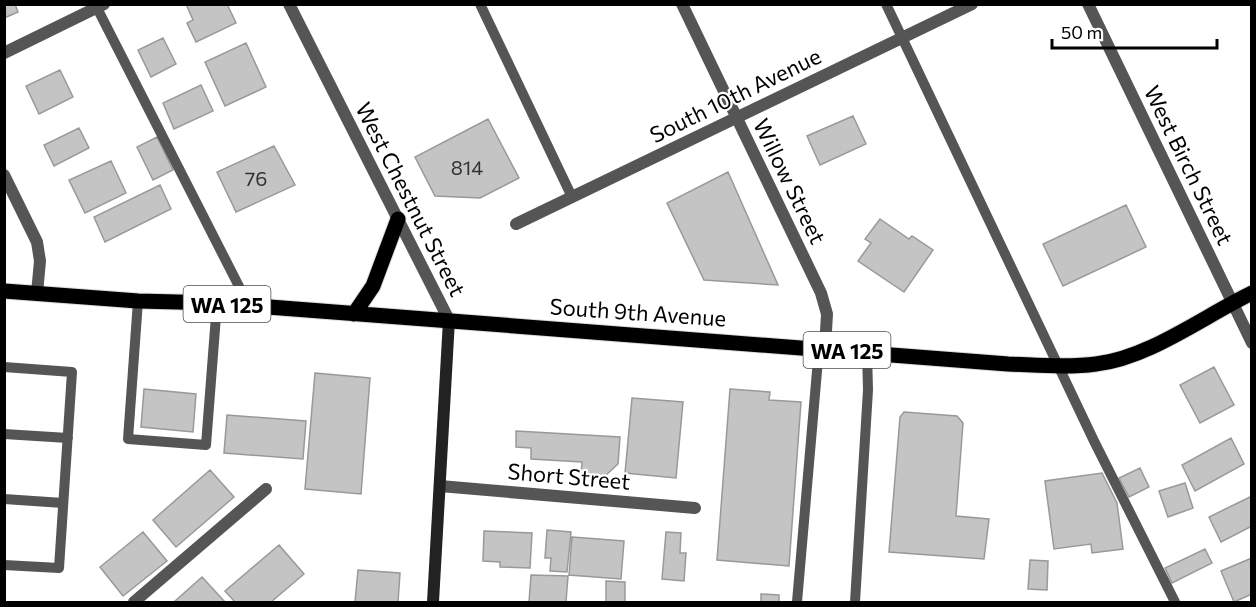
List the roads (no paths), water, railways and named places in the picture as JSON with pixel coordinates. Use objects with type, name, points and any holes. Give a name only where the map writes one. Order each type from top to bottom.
[{"type":"main road","points":[[354,314],[373,286],[398,219]]},
{"type":"main road","name":"South 9th Avenue","points":[[4,291],[138,301],[217,303],[1008,364],[1060,365],[1097,364],[1138,353],[1251,293]]},
{"type":"main road","name":"West Chestnut Street","points":[[433,603],[449,320]]},
{"type":"street","name":"West Chestnut Street","points":[[289,4],[449,320]]},
{"type":"street","name":"Willow Street","points":[[682,4],[824,301],[827,314],[822,348]]},
{"type":"street","name":"South 10th Avenue","points":[[516,224],[972,4]]},
{"type":"street","name":"West Birch Street","points":[[1088,4],[1251,343]]},
{"type":"street","points":[[4,53],[99,6]]},
{"type":"street","points":[[4,175],[37,242],[40,261],[37,293]]},
{"type":"street","name":"Short Street","points":[[440,486],[695,508]]},
{"type":"street","points":[[134,603],[266,489]]},
{"type":"lane","points":[[480,4],[572,197]]},
{"type":"lane","points":[[886,4],[1060,365],[1094,441],[1175,603]]},
{"type":"lane","points":[[99,6],[249,306]]},
{"type":"lane","points":[[138,301],[128,439],[206,445],[217,303]]},
{"type":"lane","points":[[797,603],[822,348]]},
{"type":"lane","points":[[855,603],[868,390],[867,352]]},
{"type":"lane","points":[[4,367],[72,372],[59,568],[4,565]]},
{"type":"lane","points":[[4,434],[68,438]]},
{"type":"lane","points":[[4,499],[63,503]]}]
